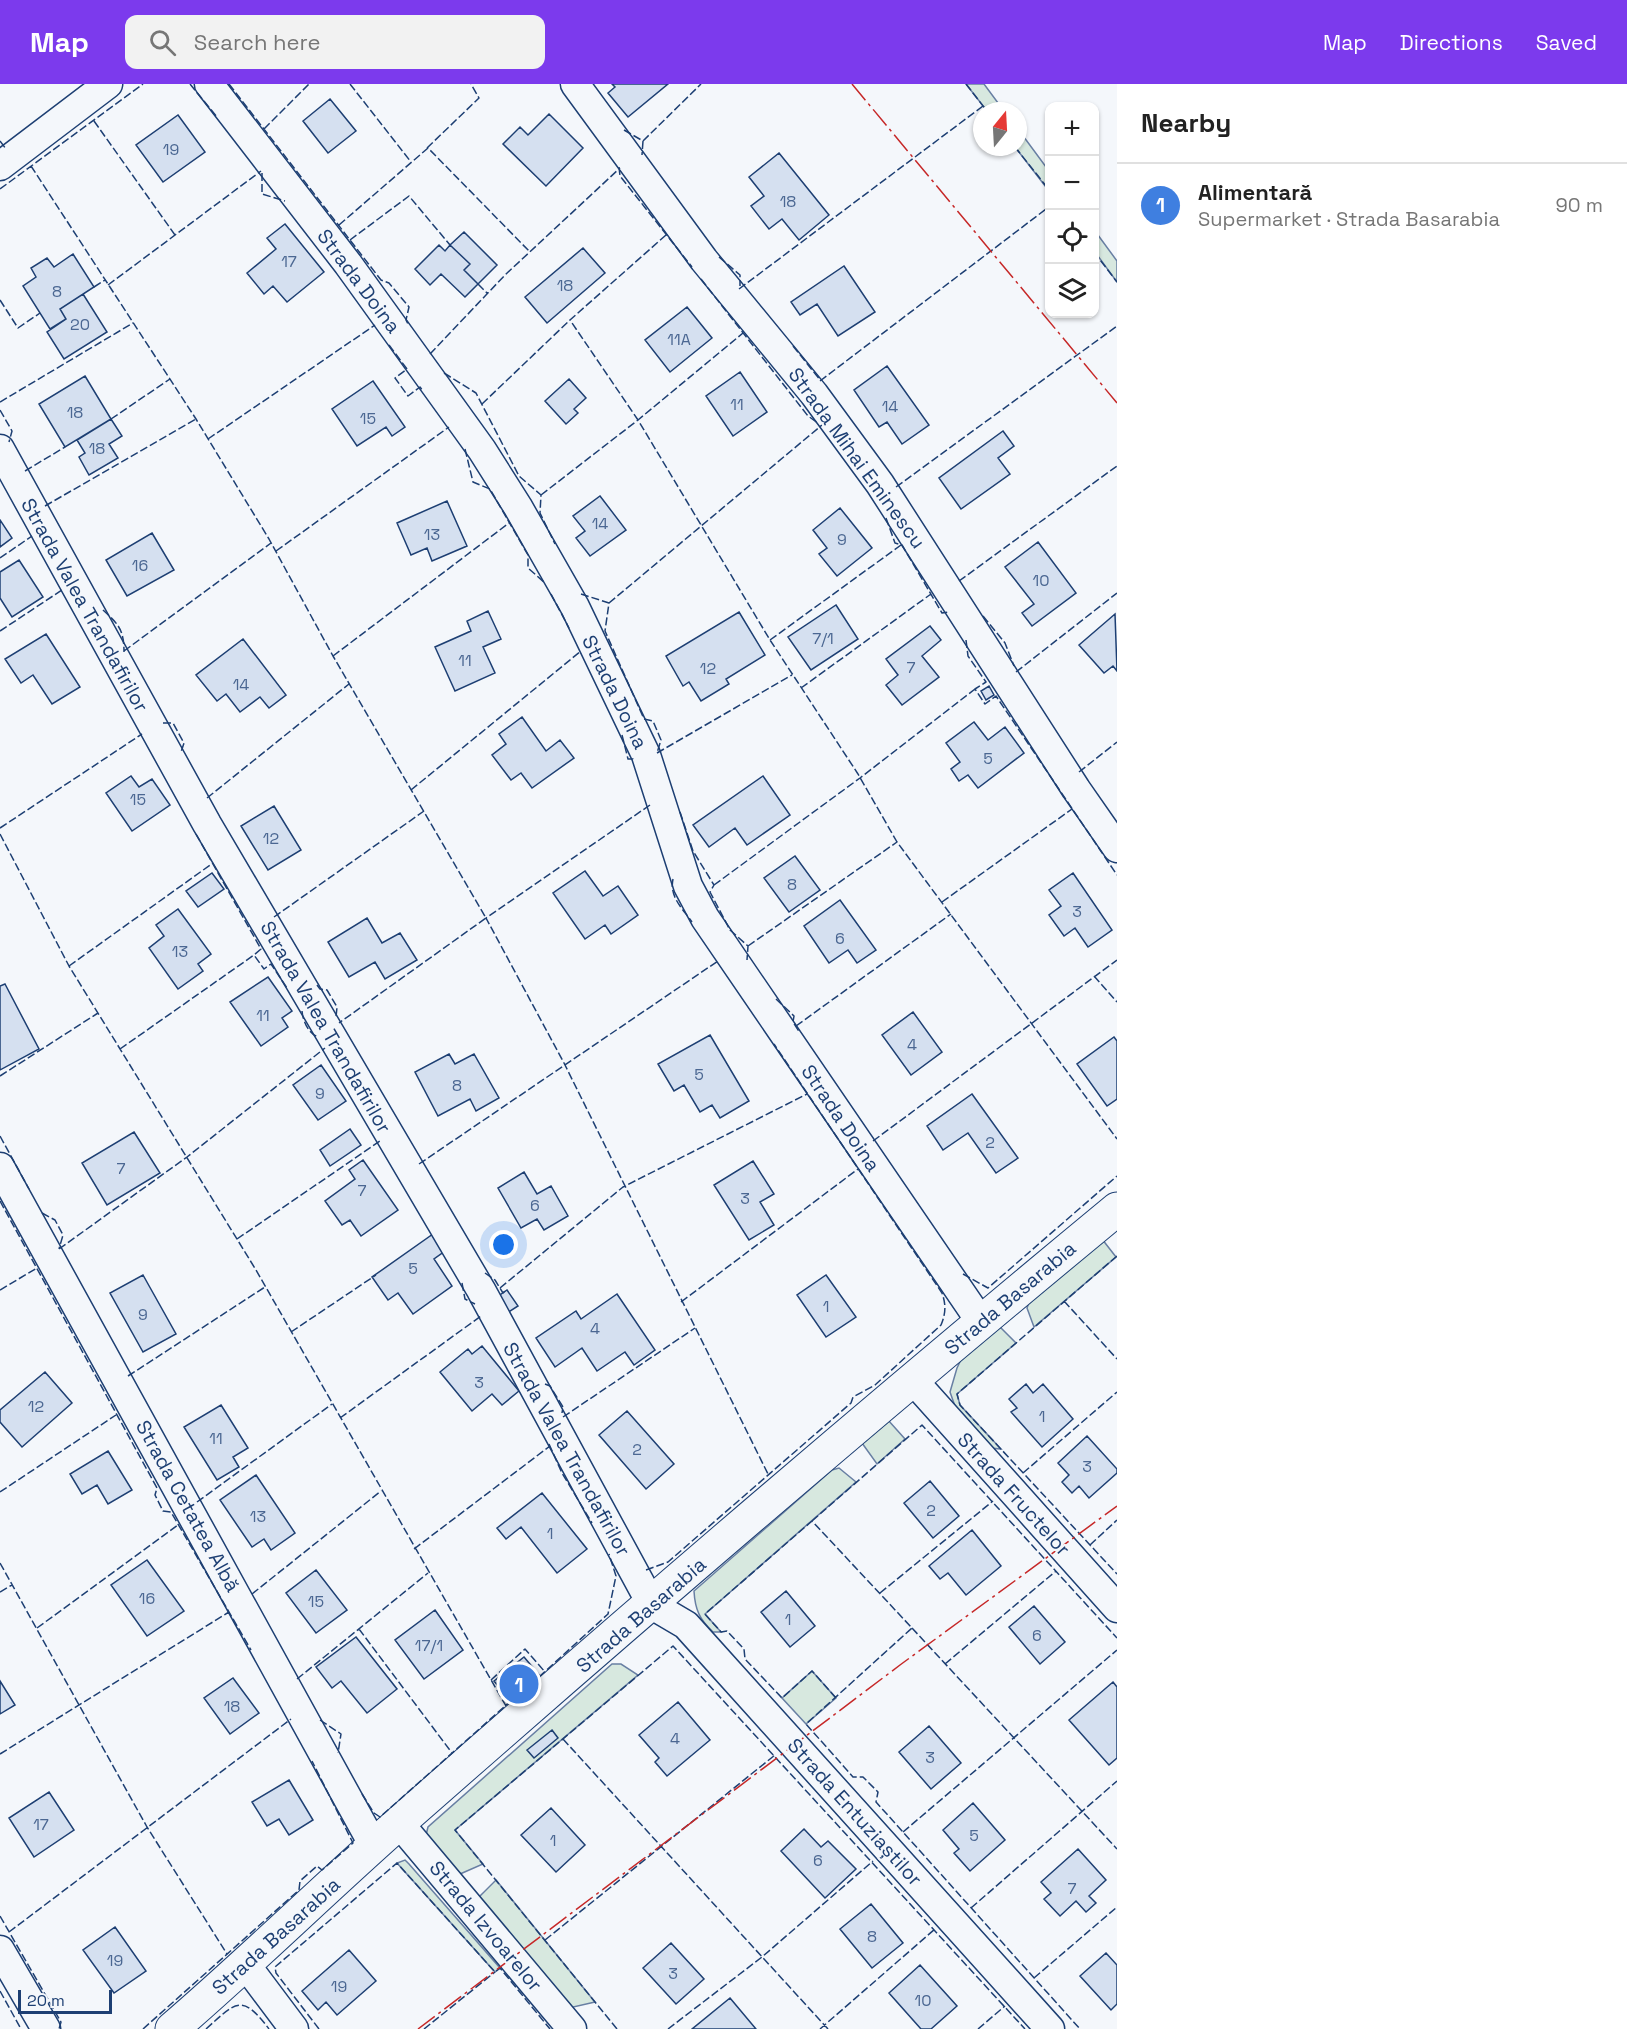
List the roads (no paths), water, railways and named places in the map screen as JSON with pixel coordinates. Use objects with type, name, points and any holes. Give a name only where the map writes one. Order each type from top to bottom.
[{"type":"street","points":[[0,166],[108,84]]},
{"type":"street","name":"Strada Doina","points":[[209,84],[348,264],[494,469],[575,607],[646,755],[688,886],[705,918],[981,1322]]},
{"type":"street","name":"Strada Mihai Eminescu","points":[[575,84],[704,260],[814,394],[880,484],[1076,789],[1117,848]]},
{"type":"street","name":"Strada Valea Trandafirilor","points":[[0,449],[207,824],[481,1290],[652,1605]]},
{"type":"street","name":"Strada Cetatea Albă","points":[[0,1167],[374,1846]]},
{"type":"street","name":"Strada Basarabia","points":[[172,2029],[246,1965],[399,1823],[913,1380],[1117,1209]]},
{"type":"street","name":"Strada Fructelor","points":[[913,1380],[1117,1608]]},
{"type":"street","name":"Strada Entuziaștilor","points":[[652,1605],[686,1625],[1050,2029]]},
{"type":"street","name":"Strada Izvoarelor","points":[[399,1823],[572,2029]]},
{"type":"street","points":[[0,1950],[46,2029]]},
{"type":"street","points":[[246,1965],[294,2029]]},
{"type":"place","name":"Alimentară","points":[[519,1684]]}]
